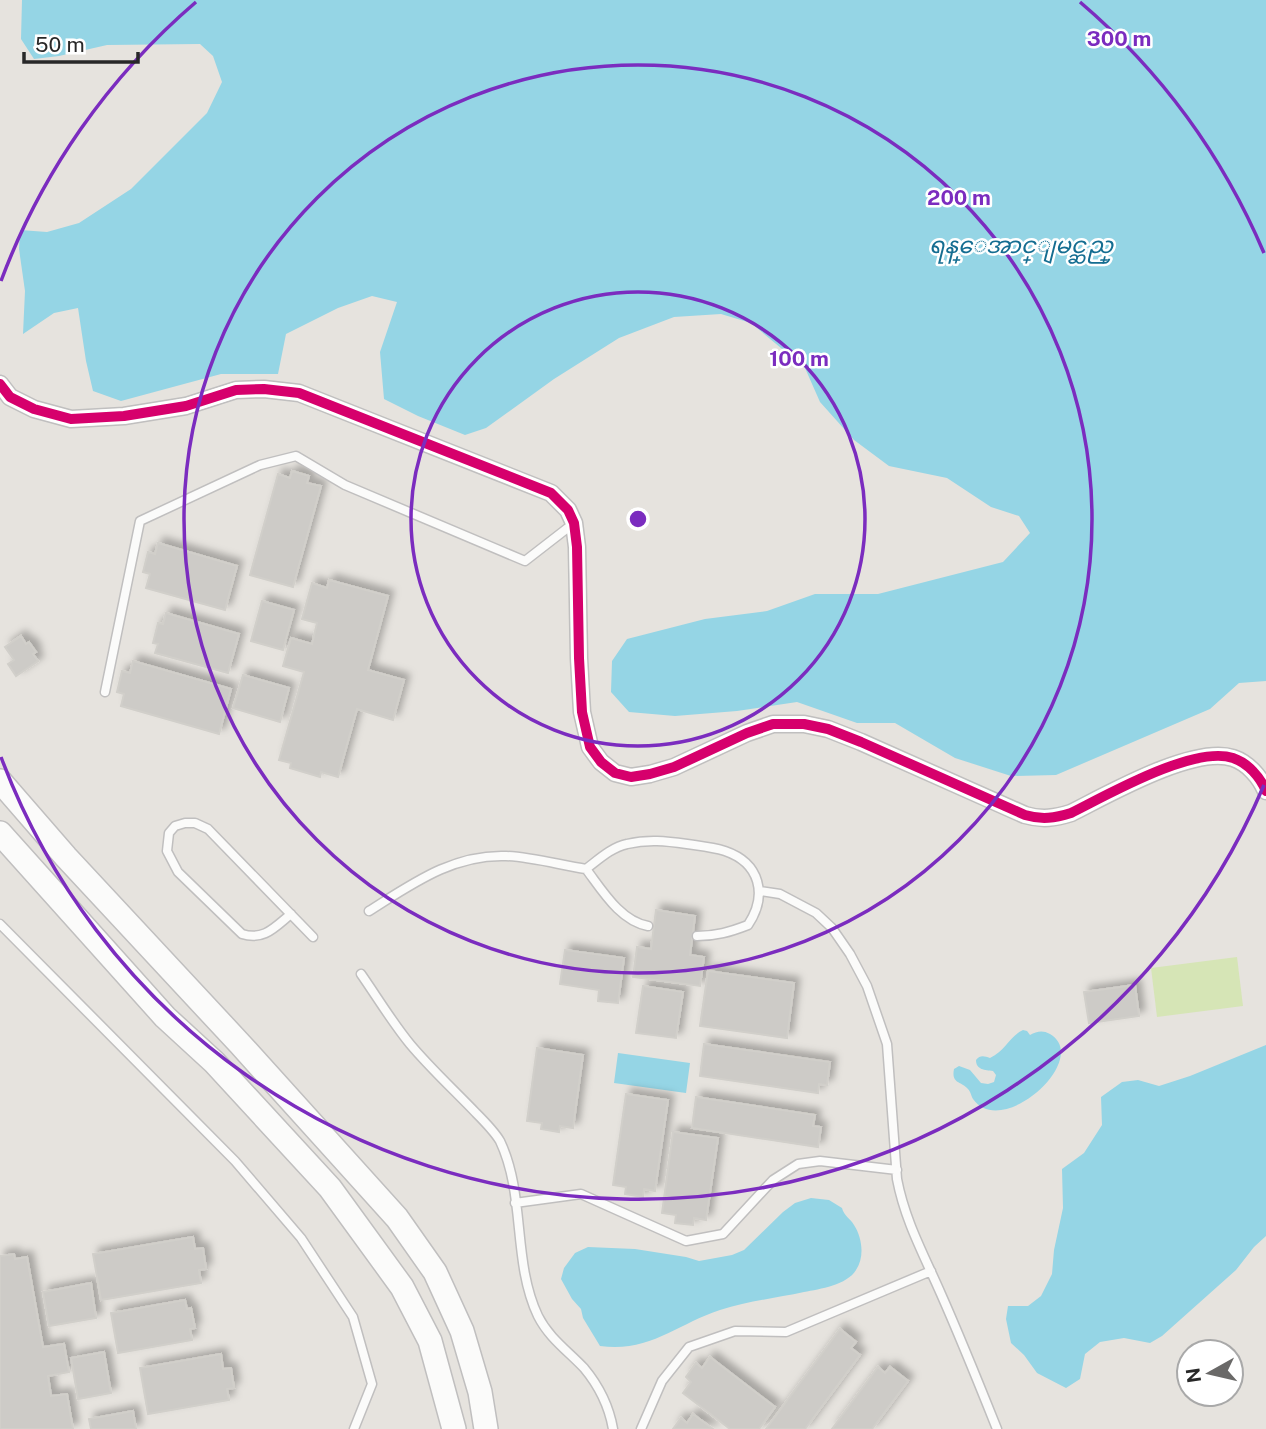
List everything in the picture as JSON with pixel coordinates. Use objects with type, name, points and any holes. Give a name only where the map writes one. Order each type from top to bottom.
[{"type":"main road","points":[[0,782],[66,858],[397,1218],[435,1272],[461,1331],[480,1392],[486,1429]]},
{"type":"main road","points":[[0,833],[165,1017],[214,1062],[330,1188],[402,1287],[430,1341],[454,1429]]},
{"type":"street","points":[[0,384],[10,397],[34,409],[71,419],[124,416],[186,406],[236,390],[264,389],[299,393],[551,493],[568,510],[574,523],[582,712],[590,747],[601,762],[615,773],[631,777],[650,774],[773,724],[804,724],[861,742],[1040,820],[1071,813],[1157,771],[1210,756],[1231,758],[1246,765],[1262,781],[1266,792]]},
{"type":"lane","points":[[105,692],[140,521],[260,465],[296,456],[345,485],[525,561],[574,523]]},
{"type":"lane","points":[[291,914],[258,937],[242,934],[178,873],[167,851],[169,833],[175,826],[185,823],[195,823],[208,829],[291,914],[313,937]]},
{"type":"lane","points":[[586,869],[609,852],[641,841],[664,841],[728,852],[745,863],[755,875],[760,891],[758,904],[748,925],[729,933],[697,936]]},
{"type":"lane","points":[[369,911],[433,873],[458,862],[475,857],[508,856],[586,869],[601,890],[626,916],[648,926]]},
{"type":"lane","points":[[760,891],[780,894],[816,914],[832,928],[867,986],[887,1044],[897,1170],[902,1200],[908,1220],[997,1429]]},
{"type":"lane","points":[[0,925],[235,1161],[301,1238],[353,1318],[372,1384],[354,1429]]},
{"type":"lane","points":[[361,974],[409,1043],[499,1139],[511,1175],[522,1260],[539,1317],[548,1332],[584,1368],[598,1388],[609,1407],[613,1429]]},
{"type":"lane","points":[[515,1203],[582,1194],[686,1241],[723,1234],[773,1180],[798,1164],[820,1161],[897,1170]]},
{"type":"lane","points":[[641,1429],[662,1381],[689,1347],[735,1331],[786,1332],[931,1271]]},
{"type":"green space","points":[[1237,957],[1243,1006],[1157,1017],[1151,968]]},
{"type":"water","name":"ရန္ေအာင္ျမင္ဆည္","points":[[22,0],[1266,0],[1266,681],[1239,683],[1210,709],[1056,775],[1011,776],[955,758],[895,723],[857,723],[797,702],[737,711],[675,716],[629,712],[611,692],[612,661],[627,639],[705,619],[767,611],[815,594],[878,594],[1003,562],[1030,533],[1019,516],[991,507],[947,478],[889,466],[854,440],[820,402],[805,368],[751,323],[721,314],[674,317],[619,338],[554,379],[486,428],[465,435],[384,399],[380,352],[397,302],[372,296],[338,308],[286,334],[278,374],[221,374],[121,401],[93,391],[78,308],[54,313],[23,334],[25,291],[19,249],[20,230],[47,232],[79,223],[131,189],[207,113],[222,82],[213,56],[200,44],[107,45],[34,59],[21,39]]},
{"type":"water","points":[[1023,1030],[1030,1035],[1040,1032],[1050,1034],[1060,1046],[1060,1060],[1052,1076],[1038,1091],[1021,1103],[1003,1110],[986,1109],[973,1099],[968,1089],[955,1080],[954,1069],[959,1066],[970,1070],[981,1083],[994,1082],[996,1075],[993,1071],[979,1068],[976,1060],[995,1055]]},
{"type":"water","points":[[1266,1045],[1266,1236],[1236,1270],[1162,1336],[1150,1343],[1124,1338],[1100,1342],[1085,1354],[1080,1379],[1066,1388],[1037,1373],[1011,1343],[1006,1319],[1008,1306],[1028,1306],[1041,1296],[1052,1274],[1063,1208],[1062,1169],[1084,1153],[1102,1125],[1101,1097],[1122,1082],[1138,1080],[1159,1086]]},
{"type":"water","points":[[618,1053],[690,1063],[686,1093],[614,1083]]},
{"type":"water","points":[[811,1198],[829,1200],[842,1208],[861,1241],[861,1259],[856,1270],[833,1286],[730,1307],[648,1341],[617,1347],[600,1346],[583,1318],[581,1309],[561,1279],[564,1268],[575,1253],[588,1247],[635,1249],[699,1261],[732,1255],[744,1250],[795,1203]]},
{"type":"building","points":[[292,471],[309,476],[307,483],[321,486],[293,587],[250,575],[278,474],[290,478]]},
{"type":"building","points":[[158,543],[237,566],[225,610],[146,588],[150,574],[143,572],[148,552],[155,554]]},
{"type":"building","points":[[329,580],[388,596],[368,670],[404,680],[393,720],[357,709],[338,777],[321,772],[320,777],[290,768],[291,763],[279,760],[304,672],[283,666],[291,638],[312,644],[317,623],[302,619],[312,583],[327,588]]},
{"type":"building","points":[[262,601],[294,610],[283,650],[251,641]]},
{"type":"building","points":[[166,613],[239,634],[228,673],[155,653],[158,644],[153,643],[158,623],[163,624]]},
{"type":"building","points":[[21,636],[36,652],[33,654],[38,661],[16,676],[8,664],[14,660],[5,647]]},
{"type":"building","points":[[133,661],[231,689],[219,734],[121,706],[124,694],[117,692],[122,671],[130,673]]},
{"type":"building","points":[[243,675],[289,688],[280,722],[233,708]]},
{"type":"building","points":[[656,910],[695,916],[690,955],[704,957],[700,986],[633,977],[637,947],[651,949]]},
{"type":"building","points":[[565,950],[624,958],[618,1003],[598,1001],[599,990],[560,984]]},
{"type":"building","points":[[708,971],[794,983],[787,1038],[700,1026]]},
{"type":"building","points":[[1135,985],[1139,1016],[1089,1023],[1084,992]]},
{"type":"building","points":[[643,986],[683,992],[676,1038],[636,1033]]},
{"type":"building","points":[[704,1044],[830,1062],[827,1085],[819,1084],[818,1093],[700,1076]]},
{"type":"building","points":[[537,1048],[583,1055],[573,1128],[560,1126],[559,1132],[541,1129],[542,1123],[527,1121]]},
{"type":"building","points":[[626,1094],[668,1100],[655,1191],[644,1189],[643,1197],[625,1194],[626,1187],[613,1185]]},
{"type":"building","points":[[696,1097],[815,1115],[813,1126],[821,1127],[818,1147],[692,1128]]},
{"type":"building","points":[[673,1132],[718,1138],[706,1220],[694,1218],[693,1225],[675,1223],[676,1215],[662,1213]]},
{"type":"building","points":[[193,1237],[195,1249],[203,1248],[206,1269],[199,1270],[201,1283],[101,1300],[93,1254]]},
{"type":"building","points":[[14,1254],[15,1259],[27,1257],[43,1347],[64,1344],[69,1372],[48,1376],[51,1396],[67,1394],[73,1429],[0,1429],[0,1256]]},
{"type":"building","points":[[91,1283],[96,1318],[49,1326],[43,1292]]},
{"type":"building","points":[[185,1300],[187,1309],[191,1308],[195,1328],[190,1329],[192,1340],[118,1353],[111,1313]]},
{"type":"building","points":[[840,1329],[856,1342],[851,1348],[860,1355],[805,1429],[766,1429]]},
{"type":"building","points":[[104,1352],[111,1393],[78,1399],[71,1358]]},
{"type":"building","points":[[221,1354],[223,1369],[231,1368],[234,1388],[227,1389],[229,1400],[148,1414],[140,1368]]},
{"type":"building","points":[[710,1357],[775,1407],[759,1429],[730,1429],[683,1393],[691,1382],[686,1377],[696,1363],[702,1368]]},
{"type":"building","points":[[878,1367],[885,1373],[890,1367],[908,1381],[872,1429],[832,1429]]},
{"type":"building","points":[[133,1411],[136,1429],[91,1429],[89,1419]]},
{"type":"building","points":[[693,1414],[713,1429],[673,1429],[681,1418],[687,1423]]},
{"type":"cycle path","points":[[0,384],[10,397],[34,409],[71,419],[124,416],[186,406],[236,390],[264,389],[299,393],[551,493],[568,510],[574,523],[582,712],[590,747],[601,762],[615,773],[631,777],[650,774],[674,767],[747,733],[773,724],[804,724],[828,729],[861,742],[1037,818],[1071,813],[1151,774],[1174,765],[1216,756],[1233,758],[1244,763],[1257,776],[1266,791]]}]
